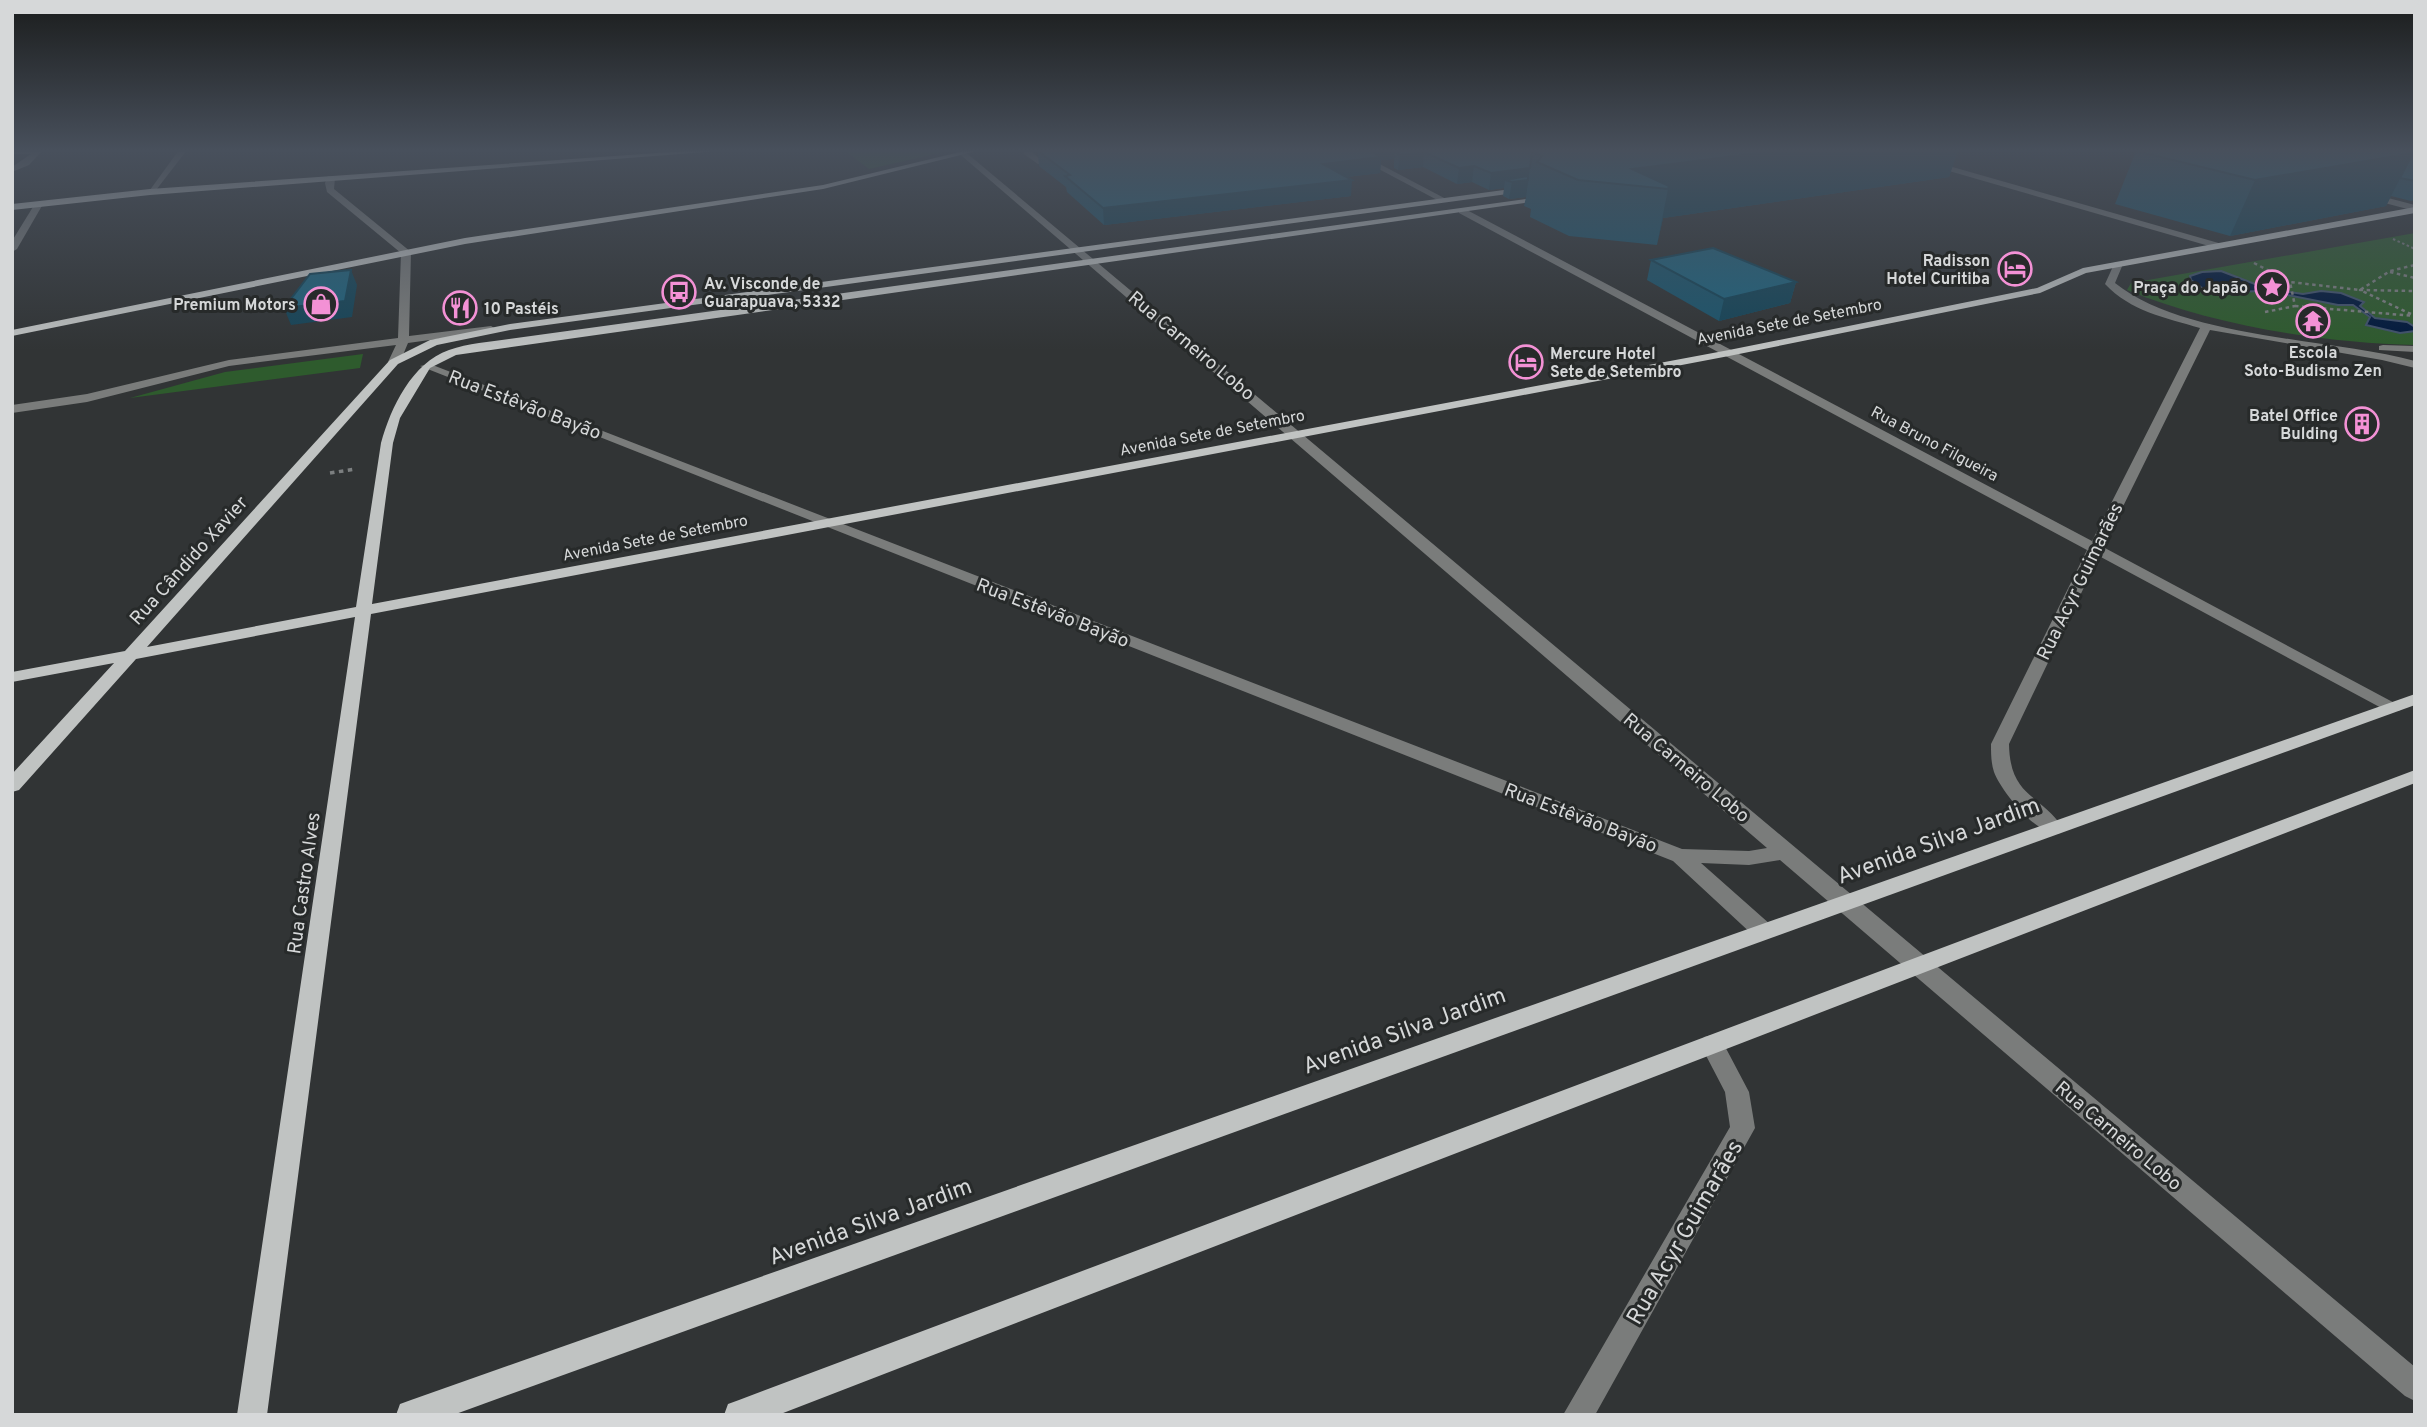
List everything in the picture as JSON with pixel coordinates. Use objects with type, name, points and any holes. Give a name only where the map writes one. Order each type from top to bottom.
[{"type":"main road","points":[[12,333],[406,252],[627,217]]},
{"type":"main road","points":[[1177,236],[1321,217]]},
{"type":"main road","points":[[426,366],[442,356],[482,346],[1421,217]]},
{"type":"main road","name":"Avenida Sete de Setembro","points":[[12,677],[1298,436],[2005,298],[2040,289],[2083,271],[2375,217]]},
{"type":"main road","points":[[1177,236],[1249,240]]},
{"type":"main road","name":"Rua Cândido Xavier","points":[[12,786],[394,362],[434,342],[510,327],[1177,236]]},
{"type":"main road","name":"Rua Castro Alves","points":[[253,1415],[384,464],[394,418],[426,366]]},
{"type":"main road","name":"Avenida Silva Jardim","points":[[411,1415],[2415,699]]},
{"type":"main road","points":[[739,1415],[2415,776]]},
{"type":"street","points":[[12,249],[31,217]]},
{"type":"street","points":[[363,217],[406,252],[403,341]]},
{"type":"street","name":"Rua Carneiro Lobo","points":[[1040,217],[2415,1386]]},
{"type":"street","name":"Rua Bruno Filgueira","points":[[1473,217],[2393,707]]},
{"type":"street","points":[[2117,217],[2219,246]]},
{"type":"street","points":[[2118,264],[2110,284],[2117,294],[2148,310],[2207,325],[2330,345],[2415,365]]},
{"type":"street","name":"Rua Acyr Guimarães","points":[[2053,828],[2023,802],[2005,779],[1998,760],[2000,744],[2207,325]]},
{"type":"street","points":[[12,409],[88,398],[236,362],[510,327]]},
{"type":"street","name":"Rua Cândido Xavier","points":[[394,362],[403,341]]},
{"type":"street","points":[[2330,345],[2415,349]]},
{"type":"street","name":"Rua Estêvão Bayão","points":[[426,366],[1680,856],[1749,858],[1787,852]]},
{"type":"street","name":"Rua Estêvão Bayão","points":[[1680,856],[1763,931]]},
{"type":"street","name":"Rua Acyr Guimarães","points":[[1578,1415],[1743,1128],[1737,1092],[1712,1044]]},
{"type":"path","points":[[2219,246],[2290,282],[2360,290],[2415,291]]},
{"type":"path","points":[[2360,290],[2390,271],[2415,264]]},
{"type":"path","points":[[2390,271],[2415,278]]},
{"type":"path","points":[[2290,282],[2294,293]]},
{"type":"path","points":[[2360,290],[2415,316]]},
{"type":"path","points":[[2295,306],[2415,316]]},
{"type":"path","points":[[287,481],[384,464]]},
{"type":"green space","name":"Praça do Japão","points":[[2415,233],[2415,345],[2343,340],[2268,330],[2195,313],[2127,290],[2131,283]]},
{"type":"green space","points":[[363,354],[360,368],[130,398],[225,372]]},
{"type":"water","points":[[2221,271],[2268,289],[2303,294],[2321,291],[2341,293],[2364,302],[2360,306],[2375,318],[2407,322],[2415,327],[2415,331],[2400,333],[2366,325],[2370,317],[2353,305],[2338,305],[2267,291],[2223,292],[2202,288],[2191,280],[2190,276]]},
{"type":"building","points":[[1713,248],[1796,282],[1724,299],[1651,260]]},
{"type":"building","points":[[351,270],[345,301],[284,308],[310,274]]},
{"type":"place","name":"Radisson Hotel Curitiba","points":[[2015,269]]},
{"type":"place","name":"Praça do Japão","points":[[2272,287]]},
{"type":"place","name":"Av. Visconde de Guarapuava, 5332","points":[[679,292]]},
{"type":"place","name":"Premium Motors","points":[[321,304]]},
{"type":"place","name":"10 Pastéis","points":[[460,308]]},
{"type":"place","name":"Escola Soto-Budismo Zen","points":[[2313,321]]},
{"type":"place","name":"Mercure Hotel Sete de Setembro","points":[[1526,362]]},
{"type":"place","name":"Batel Office Bulding","points":[[2362,424]]}]
